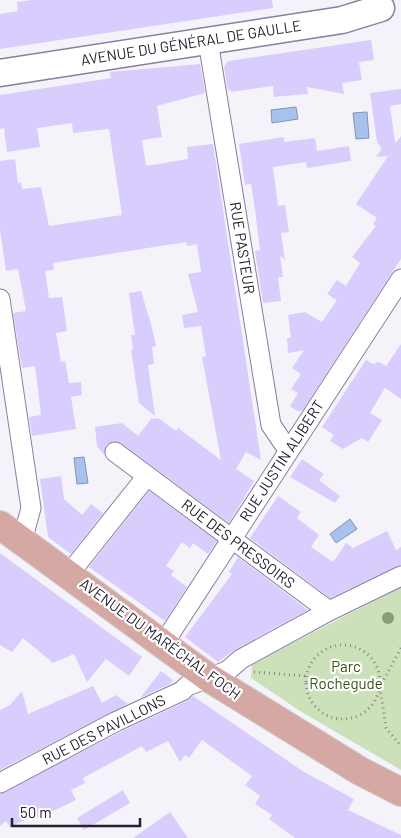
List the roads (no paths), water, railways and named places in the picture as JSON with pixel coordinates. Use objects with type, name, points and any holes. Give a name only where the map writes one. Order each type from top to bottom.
[{"type":"main road","name":"AVENUE DU GÉNÉRAL DE GAULLE","points":[[0,73],[342,20],[391,8]]},
{"type":"main road","name":"AVENUE DU MARÉCHAL FOCH","points":[[0,525],[209,678],[360,771],[401,792]]},
{"type":"street","name":"RUE PASTEUR","points":[[208,41],[271,425],[288,450]]},
{"type":"street","name":"RUE JUSTIN ALIBERT","points":[[161,643],[171,632],[401,279]]},
{"type":"street","points":[[0,299],[32,508],[22,541]]},
{"type":"street","name":"RUE DES PRESSOIRS","points":[[114,452],[329,611]]},
{"type":"street","points":[[69,574],[147,476]]},
{"type":"street","name":"RUE DES PAVILLONS","points":[[0,782],[115,722],[182,691],[187,686],[227,671],[241,659],[329,611],[401,576]]},
{"type":"water","points":[[296,107],[298,119],[272,123],[271,110]]},
{"type":"water","points":[[367,112],[369,138],[356,139],[353,113]]},
{"type":"water","points":[[84,457],[88,483],[77,484],[74,458]]},
{"type":"water","points":[[350,519],[357,529],[336,543],[330,534]]},
{"type":"park label","name":"Parc Rochegude","points":[[346,676]]}]
